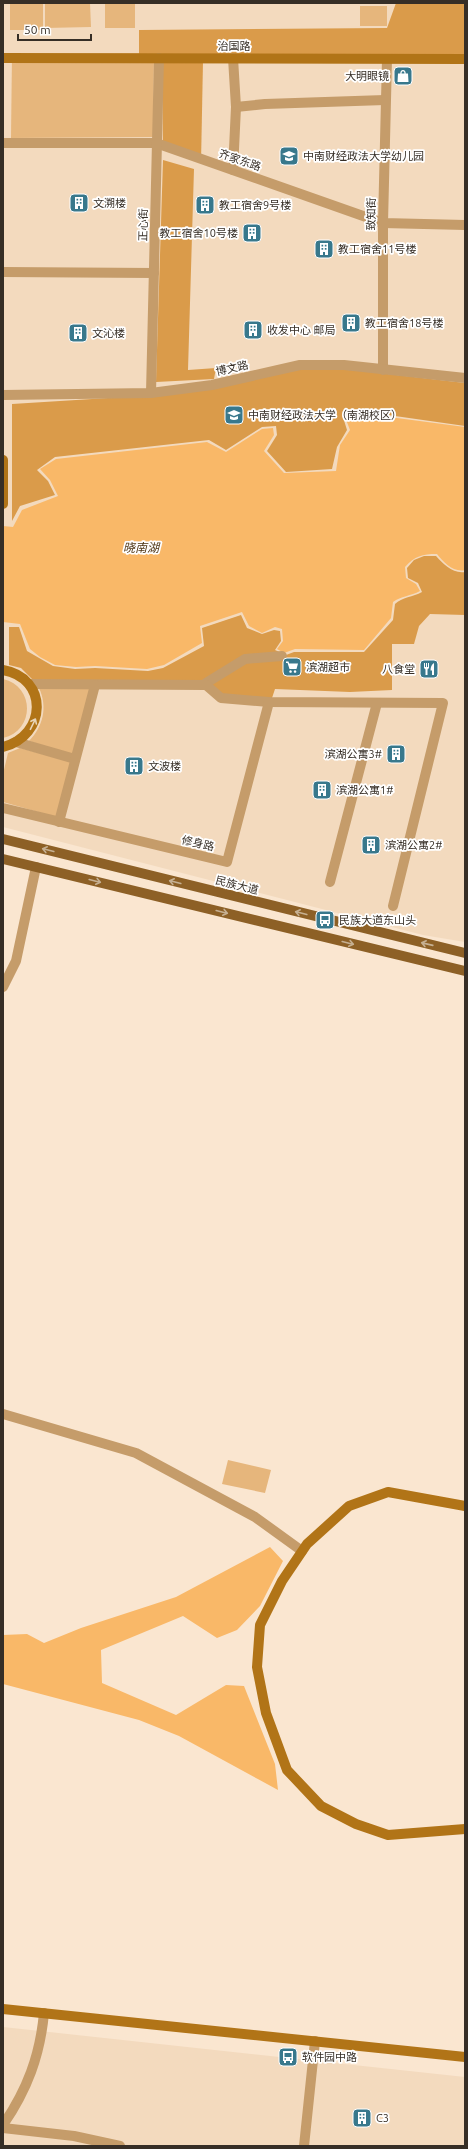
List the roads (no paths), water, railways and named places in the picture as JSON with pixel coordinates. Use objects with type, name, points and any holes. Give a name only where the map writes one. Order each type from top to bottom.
[{"type":"main road","name":"治国路","points":[[3,58],[465,59]]},
{"type":"main road","points":[[3,460],[3,504]]},
{"type":"main road","points":[[3,670],[14,672],[29,684],[36,700],[36,719],[27,734],[16,742],[3,747]]},
{"type":"main road","name":"民族大道","points":[[3,839],[465,953]]},
{"type":"main road","points":[[3,859],[465,971]]},
{"type":"main road","points":[[465,1506],[388,1492],[350,1506],[307,1544],[282,1581],[260,1625],[258,1667],[266,1713],[287,1770],[321,1806],[356,1824],[388,1835],[465,1830]]},
{"type":"main road","points":[[3,2009],[465,2057]]},
{"type":"street","name":"正心街","points":[[151,393],[159,58]]},
{"type":"street","points":[[233,58],[236,108],[233,170]]},
{"type":"street","name":"致知街","points":[[383,370],[382,223],[386,58]]},
{"type":"street","points":[[236,108],[265,104],[385,100]]},
{"type":"street","name":"齐家东路","points":[[3,142],[156,143],[382,223],[465,225]]},
{"type":"street","points":[[3,272],[154,273]]},
{"type":"street","name":"博文路","points":[[3,395],[151,393],[212,385],[300,365],[344,365],[465,378]]},
{"type":"street","points":[[206,683],[245,659],[282,656]]},
{"type":"street","points":[[29,684],[206,685],[221,698],[269,702],[443,703],[393,906]]},
{"type":"street","points":[[58,822],[95,685]]},
{"type":"street","name":"修身路","points":[[3,808],[227,862],[269,702]]},
{"type":"street","points":[[330,882],[377,703]]},
{"type":"street","points":[[16,742],[75,759]]},
{"type":"street","points":[[3,988],[16,961],[36,867]]},
{"type":"street","points":[[3,1414],[136,1453],[255,1517],[302,1551]]},
{"type":"street","points":[[44,2013],[42,2036],[33,2070],[20,2098],[3,2127],[74,2136],[120,2146]]},
{"type":"street","points":[[304,2146],[315,2041]]},
{"type":"water","name":"晓南湖","points":[[359,413],[465,427],[465,570],[461,571],[453,568],[442,560],[437,554],[427,554],[412,560],[405,567],[406,578],[416,584],[420,591],[399,598],[393,602],[391,618],[364,650],[295,649],[284,653],[277,649],[283,641],[282,629],[275,627],[262,633],[249,626],[242,612],[200,626],[202,643],[164,665],[147,669],[95,666],[76,667],[55,665],[40,657],[30,649],[20,624],[3,622],[3,526],[13,527],[22,510],[58,496],[50,480],[40,469],[56,459],[207,442],[226,452],[262,429],[273,428],[274,435],[264,451],[284,473],[336,471],[340,445],[350,430],[345,417]]},
{"type":"water","points":[[270,1547],[283,1561],[260,1606],[237,1630],[217,1638],[183,1616],[101,1650],[102,1683],[176,1715],[226,1685],[244,1686],[275,1764],[278,1790],[179,1736],[139,1720],[3,1684],[3,1635],[27,1634],[44,1643],[81,1628],[176,1597]]},
{"type":"place","name":"大明眼镜","points":[[403,76]]},
{"type":"place","name":"中南财经政法大学幼儿园","points":[[289,156]]},
{"type":"place","name":"文溯楼","points":[[79,203]]},
{"type":"place","name":"教工宿舍9号楼","points":[[205,205]]},
{"type":"place","name":"教工宿舍10号楼","points":[[252,233]]},
{"type":"place","name":"教工宿舍11号楼","points":[[324,249]]},
{"type":"place","name":"教工宿舍18号楼","points":[[351,323]]},
{"type":"place","name":"收发中心 邮局","points":[[253,330]]},
{"type":"place","name":"文沁楼","points":[[78,333]]},
{"type":"place","name":"中南财经政法大学（南湖校区）","points":[[234,415]]},
{"type":"place","name":"滨湖超市","points":[[292,667]]},
{"type":"place","name":"八食堂","points":[[429,669]]},
{"type":"place","name":"滨湖公寓3#","points":[[396,754]]},
{"type":"place","name":"文波楼","points":[[134,766]]},
{"type":"place","name":"滨湖公寓1#","points":[[322,790]]},
{"type":"place","name":"滨湖公寓2#","points":[[371,845]]},
{"type":"place","name":"民族大道东山头","points":[[325,920]]},
{"type":"place","name":"软件园中路","points":[[288,2057]]},
{"type":"place","name":"C3","points":[[362,2118]]}]
